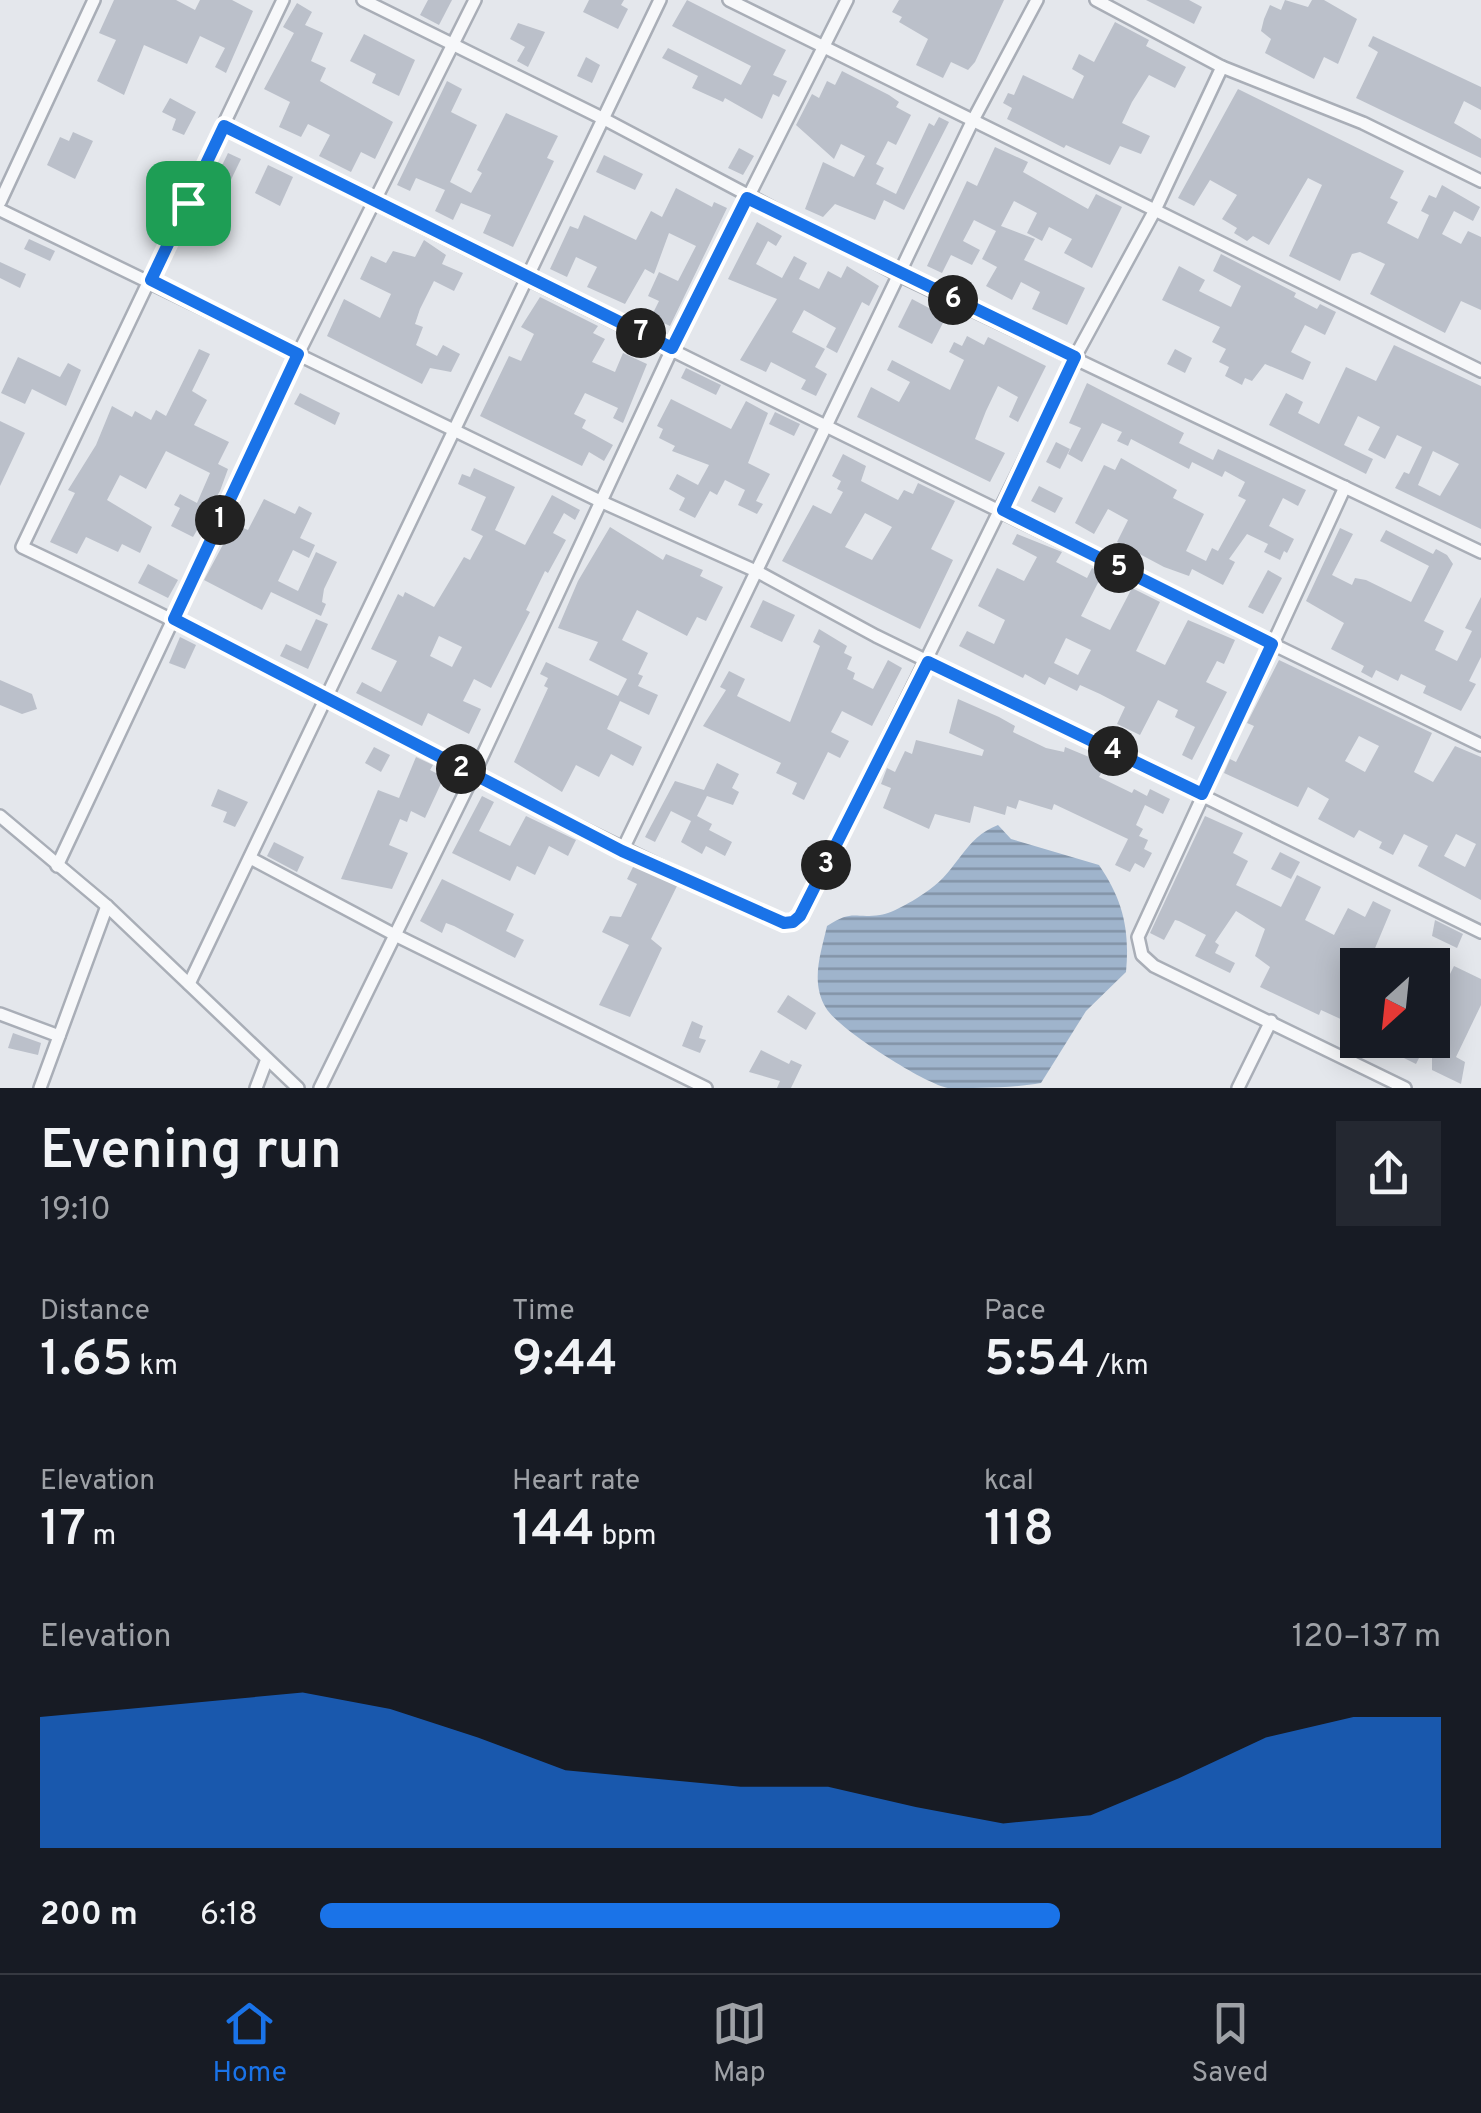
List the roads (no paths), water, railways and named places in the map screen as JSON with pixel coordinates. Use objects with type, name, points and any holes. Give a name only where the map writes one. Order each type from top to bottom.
[{"type":"street","points":[[0,202],[94,0]]},
{"type":"street","points":[[283,0],[22,547],[327,695],[473,776],[622,851],[784,923],[793,922],[928,662],[1075,357],[1155,210],[1222,66]]},
{"type":"street","points":[[364,0],[604,119],[747,198],[900,275],[1481,552]]},
{"type":"street","points":[[57,866],[298,354],[476,0]]},
{"type":"street","points":[[189,984],[660,0]]},
{"type":"street","points":[[730,0],[1481,371]]},
{"type":"street","points":[[320,1088],[473,776],[672,348],[848,0]]},
{"type":"street","points":[[622,851],[972,122],[1037,0]]},
{"type":"street","points":[[1096,0],[1222,66],[1363,123],[1481,181]]},
{"type":"street","points":[[224,126],[827,427],[1481,746]]},
{"type":"street","points":[[0,210],[602,502],[758,572],[928,662],[1481,932]]},
{"type":"street","points":[[1345,487],[1138,936],[1142,955],[1154,966],[1406,1088]]},
{"type":"street","points":[[0,816],[107,906],[298,1088]]},
{"type":"street","points":[[252,859],[396,935],[706,1088]]},
{"type":"street","points":[[40,1088],[107,906]]},
{"type":"street","points":[[0,1014],[59,1036]]},
{"type":"street","points":[[1238,1088],[1271,1022]]},
{"type":"street","points":[[256,1088],[267,1059]]},
{"type":"water","points":[[998,825],[1011,839],[1099,865],[1123,916],[1126,972],[1086,1011],[1041,1083],[948,1088],[883,1054],[834,1017],[821,998],[820,957],[827,926],[849,916],[886,914],[912,901],[939,882],[977,838]]}]
